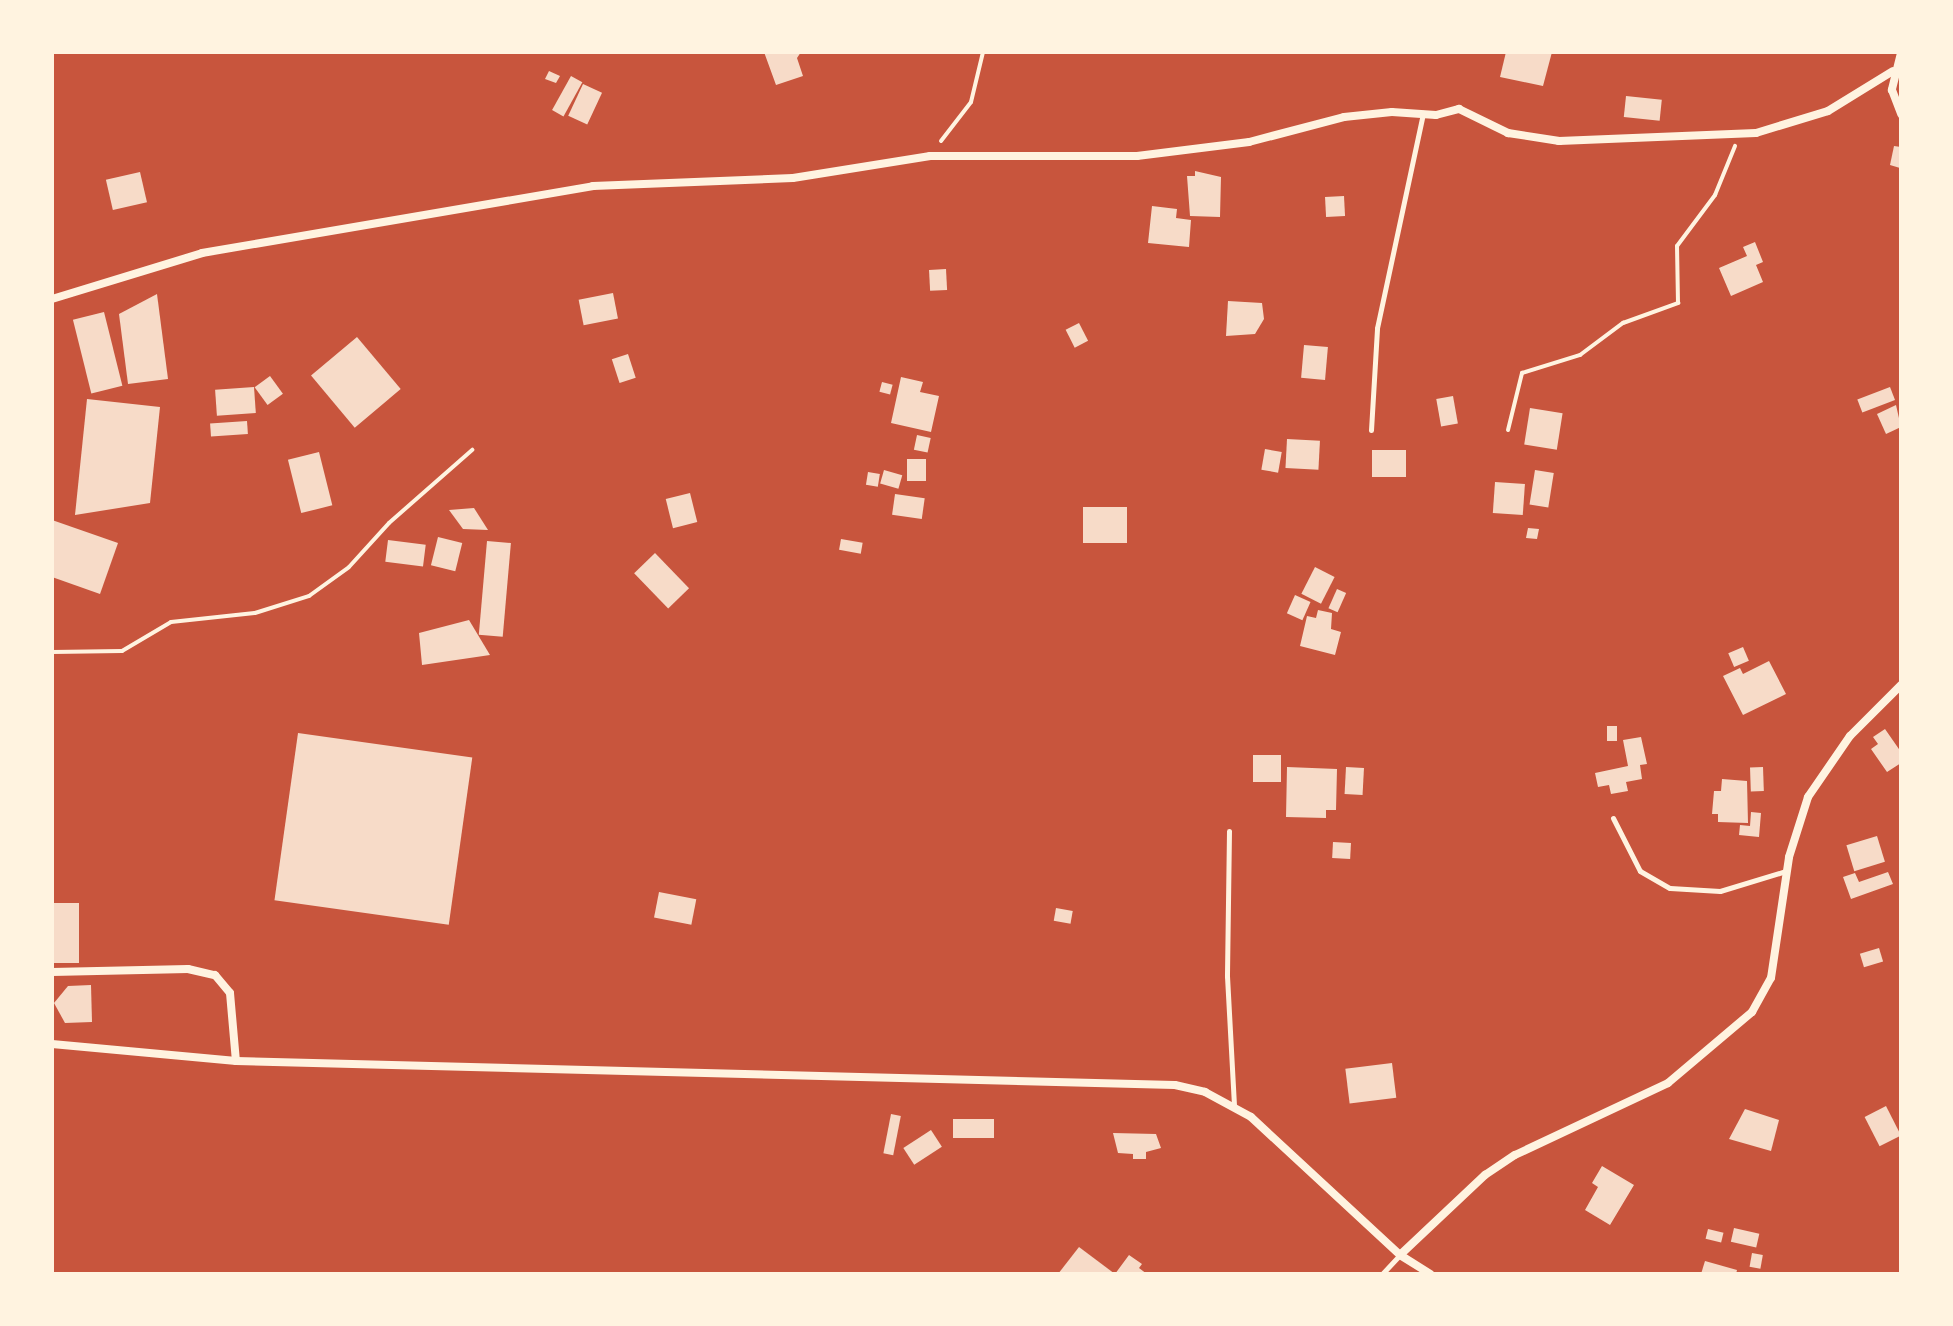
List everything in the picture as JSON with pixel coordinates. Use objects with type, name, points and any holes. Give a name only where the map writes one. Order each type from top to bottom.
[{"type":"street","points":[[1901,53],[1893,71],[1892,90],[1901,114]]},
{"type":"street","points":[[52,299],[182,258],[475,202],[593,186],[832,174],[930,156],[1137,156],[1249,142],[1344,117],[1459,109],[1508,133],[1559,141],[1776,130],[1828,111],[1893,71]]},
{"type":"street","points":[[1400,1255],[1485,1175],[1515,1155],[1668,1083],[1752,1012],[1775,959],[1786,871],[1808,797],[1850,736],[1901,685]]},
{"type":"street","points":[[52,972],[188,969],[215,975],[230,993],[236,1061]]},
{"type":"street","points":[[52,1044],[236,1061],[1175,1085],[1234,1106],[1314,1173],[1400,1255],[1430,1274]]},
{"type":"lane","points":[[1371,430],[1377,328],[1423,113]]},
{"type":"lane","points":[[1613,818],[1640,871],[1670,888],[1720,891],[1786,871]]},
{"type":"lane","points":[[1229,831],[1227,976],[1234,1106]]},
{"type":"lane","points":[[1382,1274],[1400,1255]]},
{"type":"path","points":[[930,156],[971,102],[983,52]]},
{"type":"path","points":[[1508,430],[1522,373],[1580,355],[1623,323],[1678,303],[1677,246],[1715,195],[1739,133]]},
{"type":"path","points":[[52,652],[129,650],[171,622],[255,613],[309,596],[349,567],[389,523],[472,450]]},
{"type":"building","points":[[764,52],[801,52],[797,58],[803,76],[776,85]]},
{"type":"building","points":[[1506,52],[1552,52],[1543,86],[1500,77]]},
{"type":"building","points":[[549,71],[560,76],[556,83],[545,79]]},
{"type":"building","points":[[571,76],[582,82],[563,116],[552,110]]},
{"type":"building","points":[[583,84],[602,93],[587,125],[568,116]]},
{"type":"building","points":[[1626,96],[1662,100],[1660,121],[1624,117]]},
{"type":"building","points":[[1894,146],[1901,147],[1900,168],[1890,165]]},
{"type":"building","points":[[1195,171],[1221,177],[1220,217],[1190,216],[1187,176],[1195,176]]},
{"type":"building","points":[[140,172],[147,202],[113,210],[106,180]]},
{"type":"building","points":[[1344,196],[1345,216],[1326,217],[1325,197]]},
{"type":"building","points":[[1152,206],[1177,209],[1176,218],[1191,220],[1189,247],[1148,243]]},
{"type":"building","points":[[1755,242],[1763,262],[1756,265],[1763,282],[1731,296],[1719,268],[1747,256],[1743,247]]},
{"type":"building","points":[[946,269],[947,290],[930,291],[929,270]]},
{"type":"building","points":[[613,293],[618,319],[584,325],[579,300]]},
{"type":"building","points":[[157,294],[168,379],[128,384],[119,314]]},
{"type":"building","points":[[1228,301],[1262,303],[1264,319],[1255,334],[1226,336]]},
{"type":"building","points":[[104,312],[122,386],[91,393],[73,320]]},
{"type":"building","points":[[1079,323],[1088,341],[1075,348],[1066,330]]},
{"type":"building","points":[[357,337],[401,389],[355,428],[311,376]]},
{"type":"building","points":[[1304,345],[1328,347],[1325,380],[1301,378]]},
{"type":"building","points":[[628,354],[636,378],[620,383],[612,359]]},
{"type":"building","points":[[270,376],[283,394],[268,405],[255,387]]},
{"type":"building","points":[[901,377],[923,382],[920,392],[939,396],[931,432],[891,423]]},
{"type":"building","points":[[882,382],[893,385],[890,395],[879,392]]},
{"type":"building","points":[[254,387],[256,413],[217,416],[215,390]]},
{"type":"building","points":[[1890,387],[1895,400],[1862,413],[1857,400]]},
{"type":"building","points":[[1453,396],[1458,424],[1441,427],[1436,399]]},
{"type":"building","points":[[87,399],[160,407],[150,503],[75,515]]},
{"type":"building","points":[[1896,405],[1901,427],[1886,434],[1877,414]]},
{"type":"building","points":[[1530,408],[1563,413],[1557,450],[1524,445]]},
{"type":"building","points":[[247,421],[248,434],[211,437],[210,424]]},
{"type":"building","points":[[917,435],[931,438],[928,453],[914,450]]},
{"type":"building","points":[[1287,439],[1320,441],[1318,470],[1285,468]]},
{"type":"building","points":[[1265,449],[1282,452],[1278,473],[1261,470]]},
{"type":"building","points":[[1372,450],[1406,450],[1406,477],[1372,477]]},
{"type":"building","points":[[319,452],[332,505],[301,513],[288,460]]},
{"type":"building","points":[[907,459],[926,459],[926,481],[907,481]]},
{"type":"building","points":[[884,470],[902,475],[898,489],[880,483]]},
{"type":"building","points":[[1535,470],[1554,473],[1548,508],[1530,505]]},
{"type":"building","points":[[868,472],[880,474],[878,487],[866,485]]},
{"type":"building","points":[[1495,482],[1525,484],[1523,515],[1493,513]]},
{"type":"building","points":[[690,493],[697,522],[673,528],[666,499]]},
{"type":"building","points":[[895,494],[925,498],[922,519],[892,515]]},
{"type":"building","points":[[1083,507],[1127,507],[1127,543],[1083,543]]},
{"type":"building","points":[[474,508],[488,530],[463,529],[449,510]]},
{"type":"building","points":[[52,520],[118,543],[100,594],[52,577]]},
{"type":"building","points":[[1528,528],[1539,529],[1537,539],[1526,538]]},
{"type":"building","points":[[438,537],[462,543],[455,571],[431,565]]},
{"type":"building","points":[[841,539],[863,543],[861,554],[839,550]]},
{"type":"building","points":[[388,540],[426,545],[423,566],[385,562]]},
{"type":"building","points":[[487,541],[511,543],[503,637],[479,635]]},
{"type":"building","points":[[655,553],[689,588],[668,608],[634,573]]},
{"type":"building","points":[[1315,567],[1335,577],[1321,604],[1301,594]]},
{"type":"building","points":[[1337,589],[1346,593],[1338,612],[1328,608]]},
{"type":"building","points":[[1295,595],[1311,602],[1302,620],[1287,613]]},
{"type":"building","points":[[1318,610],[1332,613],[1331,629],[1341,632],[1335,655],[1300,646],[1307,616],[1316,618]]},
{"type":"building","points":[[469,620],[490,655],[422,665],[419,633]]},
{"type":"building","points":[[1743,647],[1749,661],[1734,667],[1728,653]]},
{"type":"building","points":[[1769,661],[1786,694],[1743,715],[1723,676],[1740,668],[1743,674]]},
{"type":"building","points":[[1607,726],[1617,726],[1617,741],[1607,741]]},
{"type":"building","points":[[1885,729],[1901,752],[1901,763],[1887,772],[1871,749],[1878,744],[1873,737]]},
{"type":"building","points":[[298,733],[472,757],[449,925],[274,900]]},
{"type":"building","points":[[1641,737],[1647,764],[1640,765],[1642,779],[1626,782],[1628,791],[1611,794],[1609,785],[1598,787],[1595,773],[1628,766],[1623,740]]},
{"type":"building","points":[[1253,755],[1281,755],[1281,782],[1253,782]]},
{"type":"building","points":[[1287,767],[1337,769],[1336,810],[1326,810],[1326,818],[1286,817]]},
{"type":"building","points":[[1346,767],[1364,768],[1363,795],[1345,794]]},
{"type":"building","points":[[1750,767],[1763,767],[1764,791],[1751,791]]},
{"type":"building","points":[[1722,779],[1747,781],[1748,823],[1718,822],[1718,814],[1712,814],[1714,791],[1721,791]]},
{"type":"building","points":[[1751,812],[1761,813],[1759,837],[1739,835],[1740,825],[1750,826]]},
{"type":"building","points":[[1877,836],[1885,862],[1854,871],[1846,845]]},
{"type":"building","points":[[1333,842],[1351,843],[1350,859],[1332,858]]},
{"type":"building","points":[[1888,872],[1893,884],[1851,899],[1843,877],[1855,873],[1859,882]]},
{"type":"building","points":[[659,892],[696,899],[691,925],[654,918]]},
{"type":"building","points":[[52,903],[79,903],[79,963],[52,963]]},
{"type":"building","points":[[1056,908],[1073,911],[1070,924],[1054,921]]},
{"type":"building","points":[[1879,948],[1883,961],[1864,967],[1860,954]]},
{"type":"building","points":[[91,985],[92,1022],[65,1023],[54,1003],[68,986]]},
{"type":"building","points":[[1392,1063],[1396,1098],[1350,1103],[1345,1069]]},
{"type":"building","points":[[1886,1106],[1901,1135],[1880,1146],[1865,1117]]},
{"type":"building","points":[[1745,1109],[1779,1120],[1771,1151],[1729,1139]]},
{"type":"building","points":[[891,1114],[901,1116],[893,1155],[883,1153]]},
{"type":"building","points":[[953,1119],[994,1119],[994,1138],[953,1138]]},
{"type":"building","points":[[931,1130],[942,1147],[914,1165],[903,1148]]},
{"type":"building","points":[[1113,1133],[1156,1134],[1161,1148],[1146,1152],[1146,1159],[1133,1159],[1133,1154],[1118,1153]]},
{"type":"building","points":[[1602,1166],[1634,1185],[1610,1225],[1585,1210],[1598,1187],[1592,1183]]},
{"type":"building","points":[[1734,1228],[1759,1234],[1756,1247],[1731,1242]]},
{"type":"building","points":[[1708,1229],[1724,1233],[1721,1243],[1706,1239]]},
{"type":"building","points":[[1079,1247],[1115,1274],[1058,1274]]},
{"type":"building","points":[[1752,1253],[1763,1255],[1760,1269],[1750,1267]]},
{"type":"building","points":[[1129,1255],[1142,1264],[1139,1268],[1147,1274],[1115,1274]]},
{"type":"building","points":[[1705,1261],[1737,1270],[1736,1274],[1701,1274]]}]
